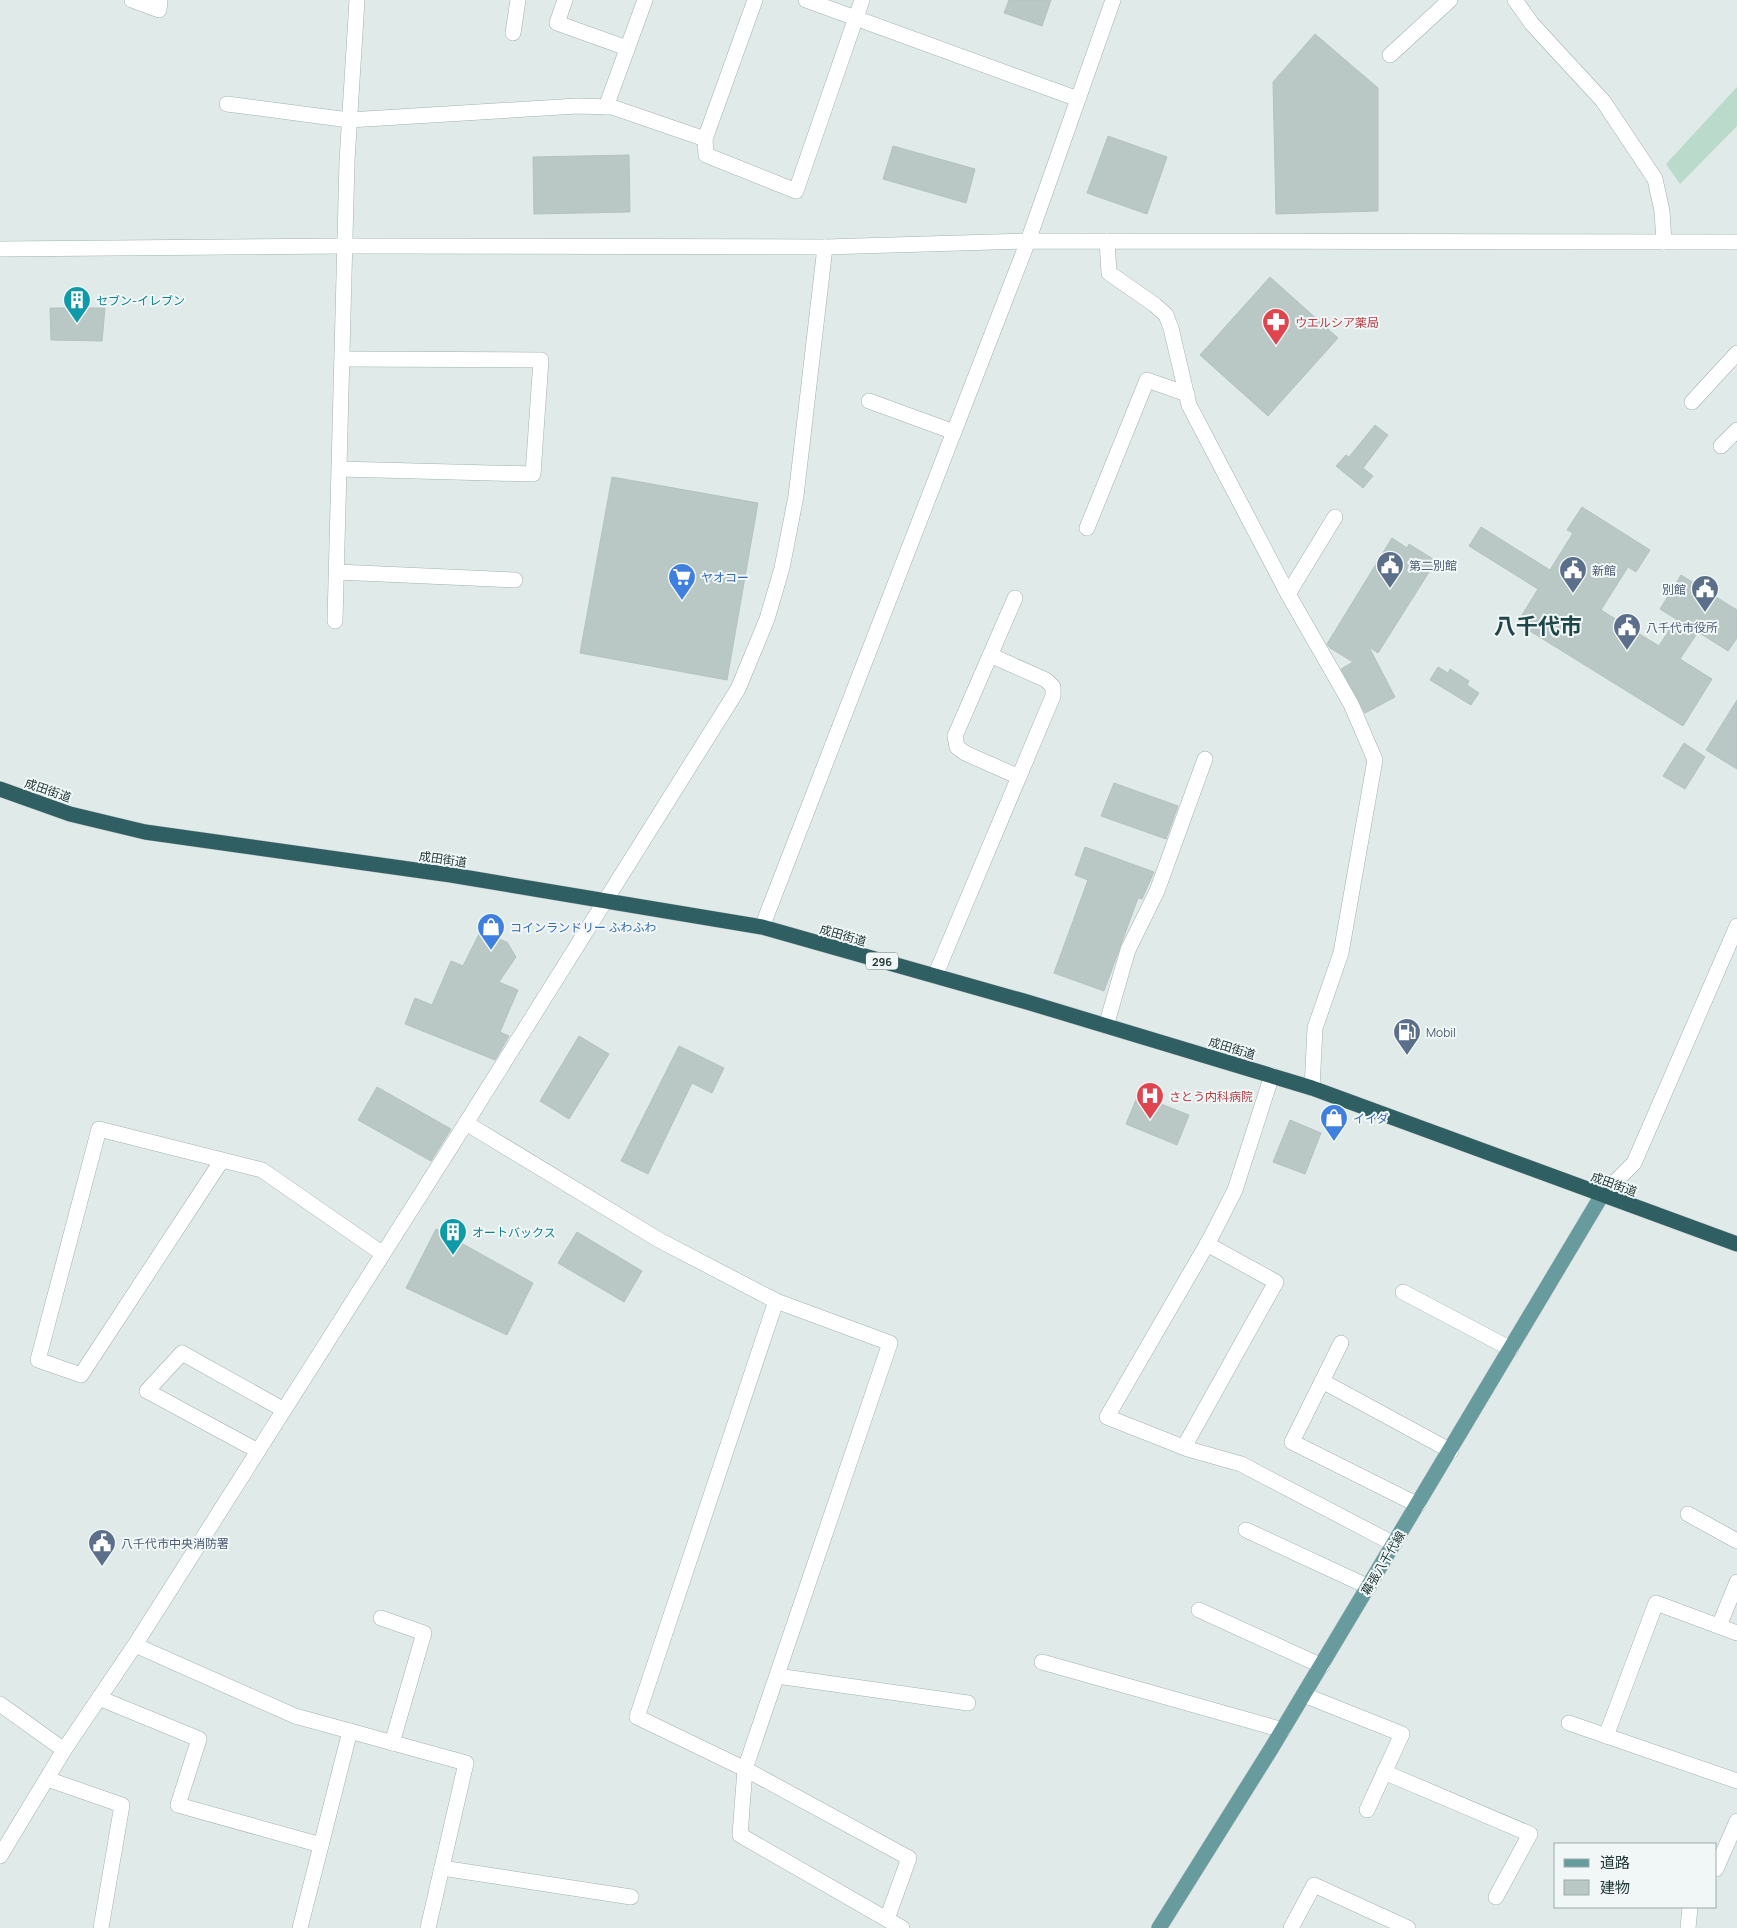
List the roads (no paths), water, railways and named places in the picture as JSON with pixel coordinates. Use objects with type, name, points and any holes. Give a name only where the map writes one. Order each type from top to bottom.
[{"type":"highway","name":"成田街道","points":[[0,789],[70,814],[146,832],[451,875],[762,928],[935,976],[1312,1088],[1737,1244]]},
{"type":"main road","name":"幕張八千代線","points":[[1159,1928],[1304,1696],[1602,1195]]},
{"type":"street","points":[[132,0],[159,10],[160,0]]},
{"type":"street","points":[[336,622],[349,120],[357,0]]},
{"type":"street","points":[[513,33],[518,0]]},
{"type":"street","points":[[565,0],[557,23],[628,48]]},
{"type":"street","points":[[606,107],[645,0]]},
{"type":"street","points":[[755,0],[705,139],[706,155],[796,191],[862,0]]},
{"type":"street","points":[[806,0],[1078,99]]},
{"type":"street","points":[[762,928],[1028,241],[1114,0]]},
{"type":"street","points":[[1390,55],[1450,0]]},
{"type":"street","points":[[1515,0],[1532,24],[1603,101],[1655,179],[1662,211],[1664,242]]},
{"type":"street","points":[[228,104],[349,120],[577,106],[606,107],[705,139]]},
{"type":"street","points":[[0,249],[346,246],[825,248],[1028,241],[1737,242]]},
{"type":"street","points":[[1107,242],[1109,273],[1155,304],[1166,316],[1171,328],[1187,394],[1197,422],[1288,594],[1352,704],[1375,760],[1341,953],[1315,1028],[1312,1088]]},
{"type":"street","points":[[0,1856],[64,1750],[135,1645],[606,901],[738,688],[767,620],[782,568],[796,496],[825,248]]},
{"type":"street","points":[[1692,402],[1737,353]]},
{"type":"street","points":[[340,469],[533,474],[541,360],[343,359]]},
{"type":"street","points":[[1087,528],[1147,380],[1187,394]]},
{"type":"street","points":[[870,401],[954,432]]},
{"type":"street","points":[[1721,446],[1737,430]]},
{"type":"street","points":[[1288,594],[1335,517]]},
{"type":"street","points":[[337,572],[515,580]]},
{"type":"street","points":[[1014,598],[955,736],[957,747],[965,753],[1019,778]]},
{"type":"street","points":[[935,976],[1054,696],[1053,687],[1046,680],[990,655]]},
{"type":"street","points":[[1106,1026],[1128,950],[1157,891],[1205,758]]},
{"type":"street","points":[[1602,1195],[1634,1163],[1737,926]]},
{"type":"street","points":[[1272,1076],[1235,1190],[1207,1244],[1107,1417],[1184,1447],[1241,1464],[1394,1544]]},
{"type":"street","points":[[466,1123],[659,1240],[776,1301],[890,1343],[745,1769],[740,1834],[902,1928]]},
{"type":"street","points":[[222,1160],[81,1374],[38,1360],[100,1129],[262,1170],[383,1254]]},
{"type":"street","points":[[1184,1447],[1276,1282],[1207,1244]]},
{"type":"street","points":[[1403,1292],[1511,1349]]},
{"type":"street","points":[[776,1301],[637,1717],[745,1769],[909,1858],[887,1919]]},
{"type":"street","points":[[1341,1343],[1292,1442],[1418,1505]]},
{"type":"street","points":[[258,1451],[147,1392],[182,1353],[284,1410]]},
{"type":"street","points":[[1322,1381],[1450,1450]]},
{"type":"street","points":[[1688,1514],[1737,1541]]},
{"type":"street","points":[[1246,1530],[1369,1587]]},
{"type":"street","points":[[1719,1626],[1737,1582]]},
{"type":"street","points":[[1606,1736],[1656,1603],[1737,1633]]},
{"type":"street","points":[[1199,1610],[1322,1666]]},
{"type":"street","points":[[382,1618],[424,1633],[392,1743]]},
{"type":"street","points":[[135,1645],[295,1716],[466,1763],[428,1928]]},
{"type":"street","points":[[1042,1662],[1283,1730]]},
{"type":"street","points":[[777,1676],[968,1703]]},
{"type":"street","points":[[1304,1696],[1402,1734],[1367,1810]]},
{"type":"street","points":[[99,1698],[199,1739],[178,1805],[321,1845]]},
{"type":"street","points":[[0,1704],[64,1750]]},
{"type":"street","points":[[1569,1723],[1737,1781]]},
{"type":"street","points":[[300,1928],[350,1731]]},
{"type":"street","points":[[1384,1772],[1530,1834],[1496,1897]]},
{"type":"street","points":[[47,1779],[122,1805],[101,1928]]},
{"type":"street","points":[[1717,1867],[1737,1821]]},
{"type":"street","points":[[442,1868],[631,1897]]},
{"type":"street","points":[[1291,1928],[1314,1885],[1408,1928]]},
{"type":"street","points":[[1688,1928],[1690,1908]]},
{"type":"place","name":"セブン-イレブン","points":[[77,324]]},
{"type":"place","name":"ウエルシア薬局","points":[[1276,346]]},
{"type":"place","name":"第二別館","points":[[1390,589]]},
{"type":"place","name":"新館","points":[[1573,594]]},
{"type":"place","name":"ヤオコー","points":[[682,601]]},
{"type":"place","name":"別館","points":[[1705,613]]},
{"type":"place","name":"八千代市役所","points":[[1627,651]]},
{"type":"place","name":"コインランドリー ふわふわ","points":[[491,951]]},
{"type":"place","name":"Mobil","points":[[1407,1056]]},
{"type":"place","name":"さとう内科病院","points":[[1150,1120]]},
{"type":"place","name":"イイダ","points":[[1334,1142]]},
{"type":"place","name":"オートバックス","points":[[453,1256]]},
{"type":"place","name":"八千代市中央消防署","points":[[102,1567]]},
{"type":"district","name":"八千代市","points":[[1538,626]]}]
